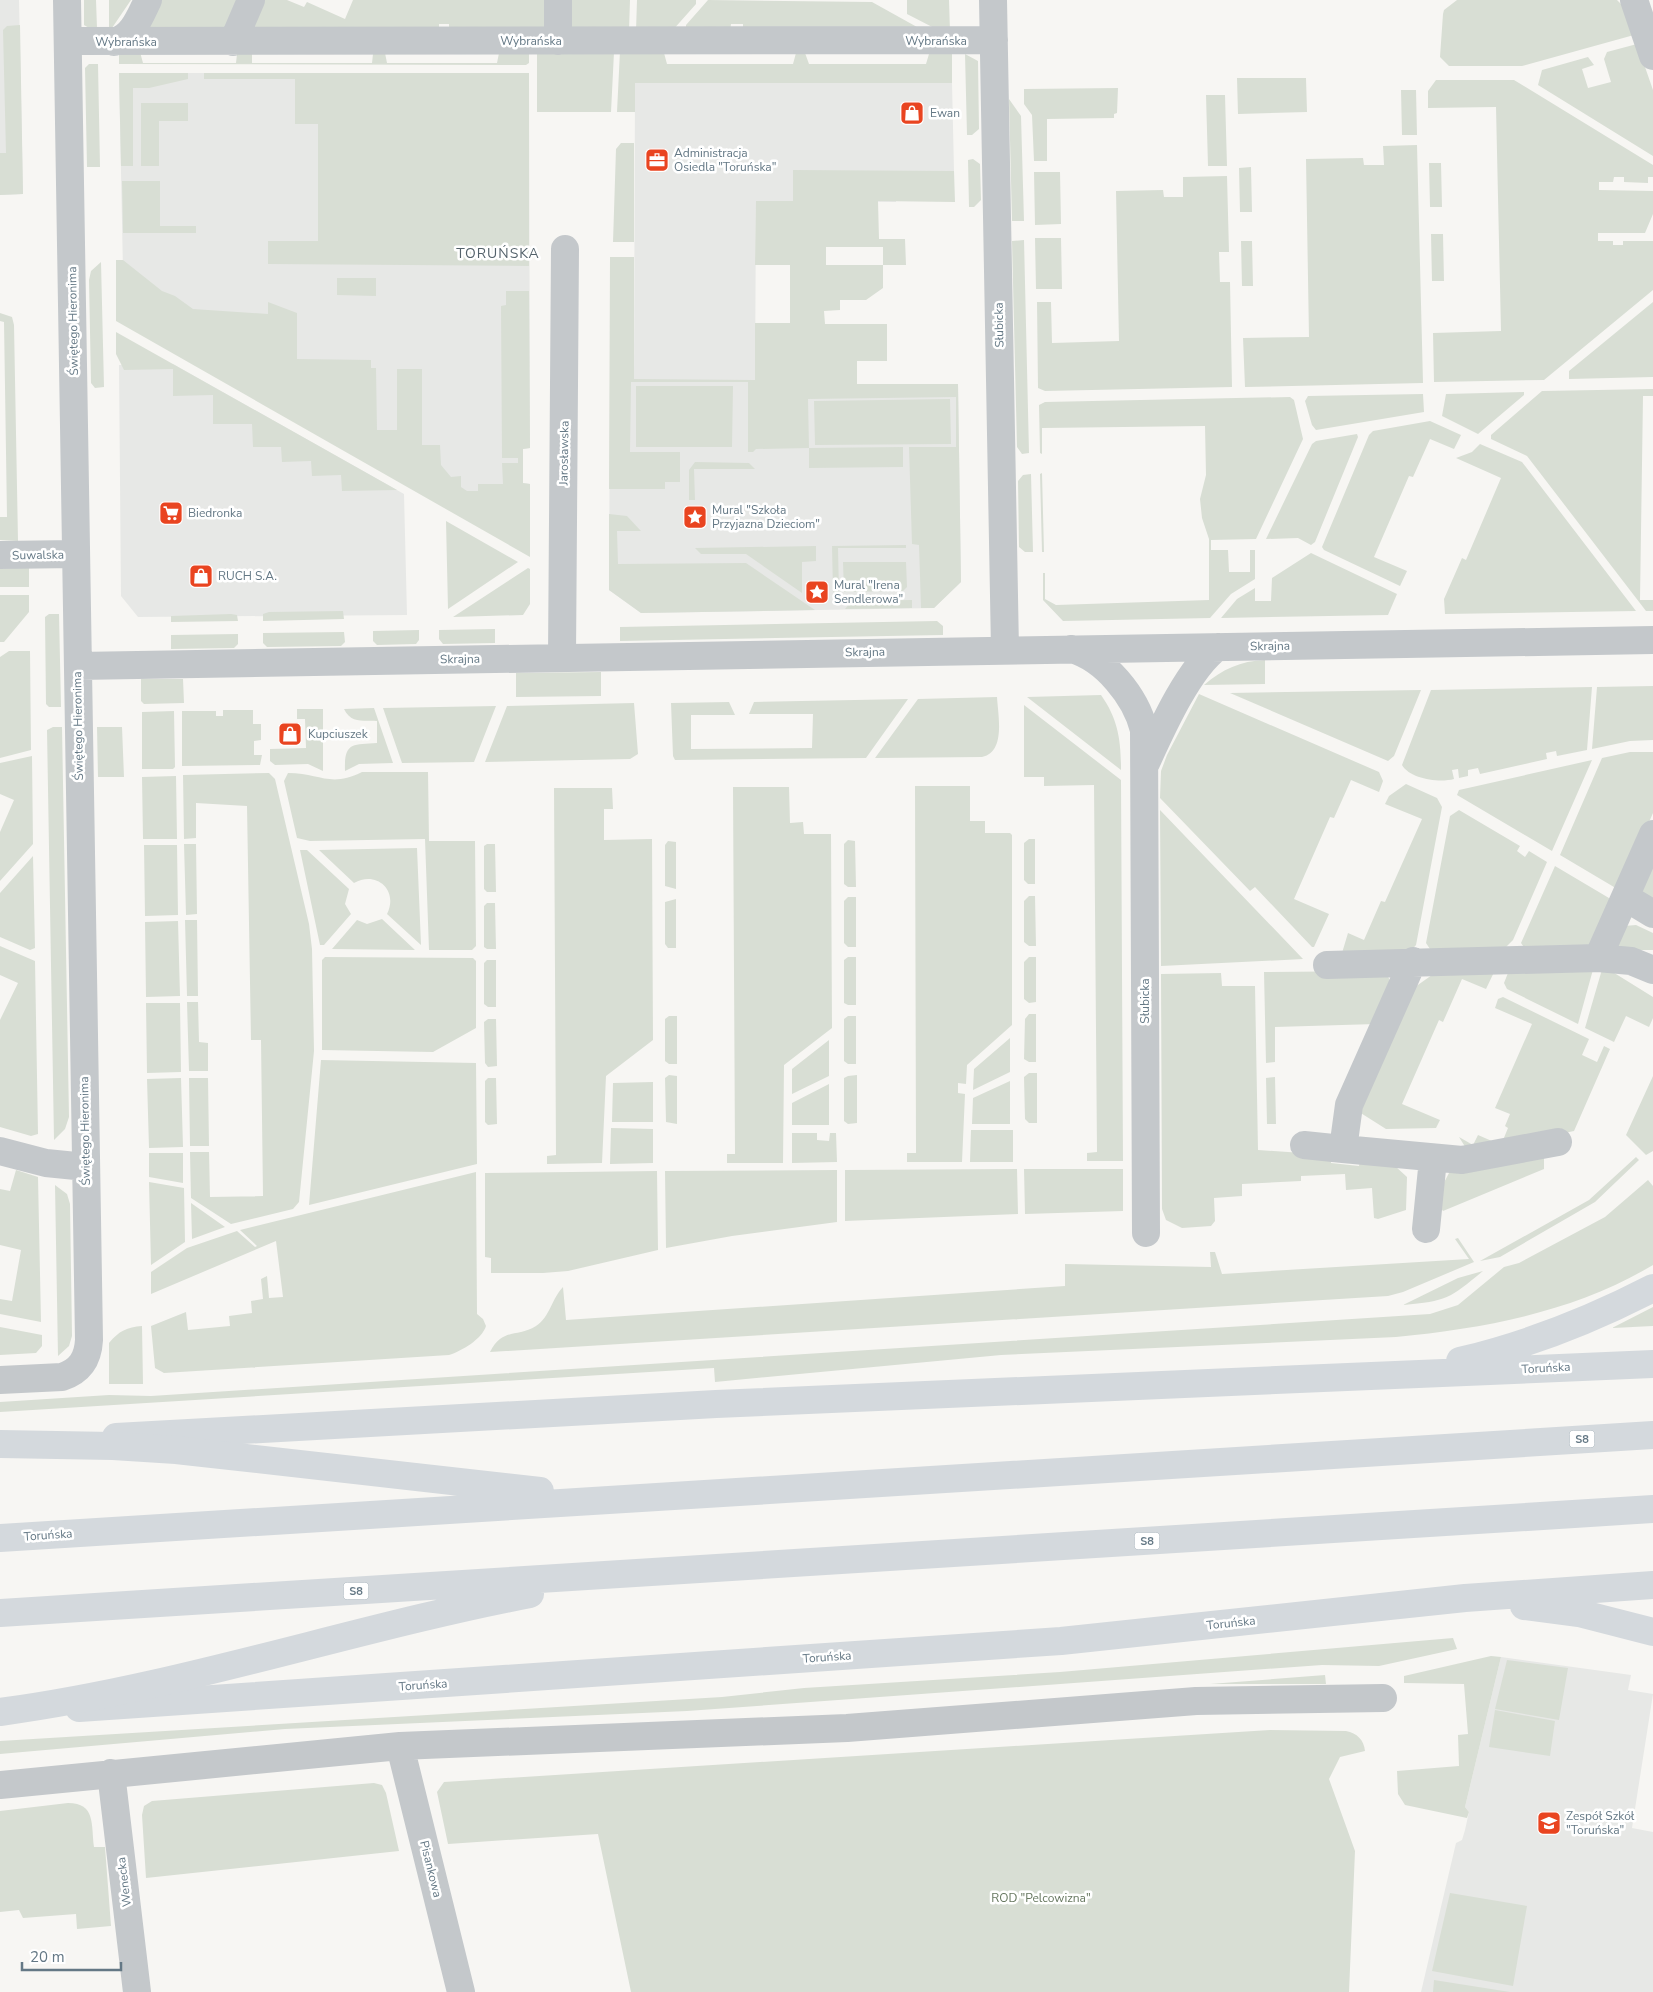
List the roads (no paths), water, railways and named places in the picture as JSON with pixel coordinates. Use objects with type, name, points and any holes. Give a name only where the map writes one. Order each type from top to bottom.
[{"type":"main road","points":[[1385,1376],[1463,1360],[1529,1342],[1575,1325],[1653,1288]]},
{"type":"main road","name":"Toruńska","points":[[0,1443],[716,1404],[1653,1364]]},
{"type":"main road","name":"Toruńska","points":[[0,1538],[1653,1435]]},
{"type":"main road","points":[[0,1443],[104,1445],[176,1450],[539,1490],[624,1494],[704,1494]]},
{"type":"main road","name":"S8","points":[[0,1613],[1653,1509]]},
{"type":"main road","points":[[0,1713],[141,1685],[507,1599],[578,1585],[713,1568]]},
{"type":"main road","name":"Toruńska","points":[[0,1713],[1061,1641],[1465,1598],[1653,1585]]},
{"type":"main road","points":[[1465,1598],[1579,1613],[1653,1632]]},
{"type":"street","name":"Świętego Hieronima","points":[[0,1380],[62,1377],[76,1371],[86,1358],[88,1349],[67,0]]},
{"type":"street","points":[[114,42],[125,37],[132,29],[148,0]]},
{"type":"street","points":[[232,42],[251,0]]},
{"type":"street","points":[[558,0],[558,41]]},
{"type":"street","name":"Słubicka","points":[[993,0],[1005,650]]},
{"type":"street","points":[[1634,0],[1653,56]]},
{"type":"street","name":"Wybrańska","points":[[68,42],[994,40]]},
{"type":"street","name":"Jarosławska","points":[[562,657],[565,249]]},
{"type":"street","name":"Suwalska","points":[[0,556],[75,554]]},
{"type":"street","name":"Skrajna","points":[[78,666],[1653,640]]},
{"type":"street","name":"Słubicka","points":[[1145,768],[1192,674],[1204,658],[1218,647]]},
{"type":"street","name":"Słubicka","points":[[1068,649],[1086,656],[1101,666],[1116,680],[1131,701],[1144,730],[1146,1233]]},
{"type":"street","points":[[1598,958],[1653,834]]},
{"type":"street","points":[[1625,897],[1653,914]]},
{"type":"street","points":[[1327,965],[1413,961],[1598,958],[1631,961],[1653,970]]},
{"type":"street","points":[[1343,1149],[1349,1104],[1413,961]]},
{"type":"street","points":[[1304,1145],[1433,1159],[1472,1160],[1558,1142]]},
{"type":"street","points":[[0,1151],[46,1163],[86,1167]]},
{"type":"street","points":[[1426,1228],[1433,1159]]},
{"type":"street","points":[[0,1785],[400,1746],[846,1728],[1196,1701],[1383,1698]]},
{"type":"street","name":"Pisankowa","points":[[400,1746],[461,1992]]},
{"type":"street","name":"Wenecka","points":[[111,1773],[137,1992]]},
{"type":"place","name":"Ewan","points":[[912,113]]},
{"type":"place","name":"Administracja Osiedla \"Toruńska\"","points":[[657,160]]},
{"type":"place","name":"Biedronka","points":[[171,513]]},
{"type":"place","name":"Mural \"Szkoła Przyjazna Dzieciom\"","points":[[695,517]]},
{"type":"place","name":"RUCH S.A.","points":[[201,576]]},
{"type":"place","name":"Mural \"Irena Sendlerowa\"","points":[[817,592]]},
{"type":"place","name":"Kupciuszek","points":[[290,734]]},
{"type":"place","name":"Zespół Szkół \"Toruńska\"","points":[[1549,1823]]},
{"type":"district","name":"TORUŃSKA","points":[[498,253]]},
{"type":"park label","name":"ROD \"Pelcowizna\"","points":[[1041,1898]]}]
